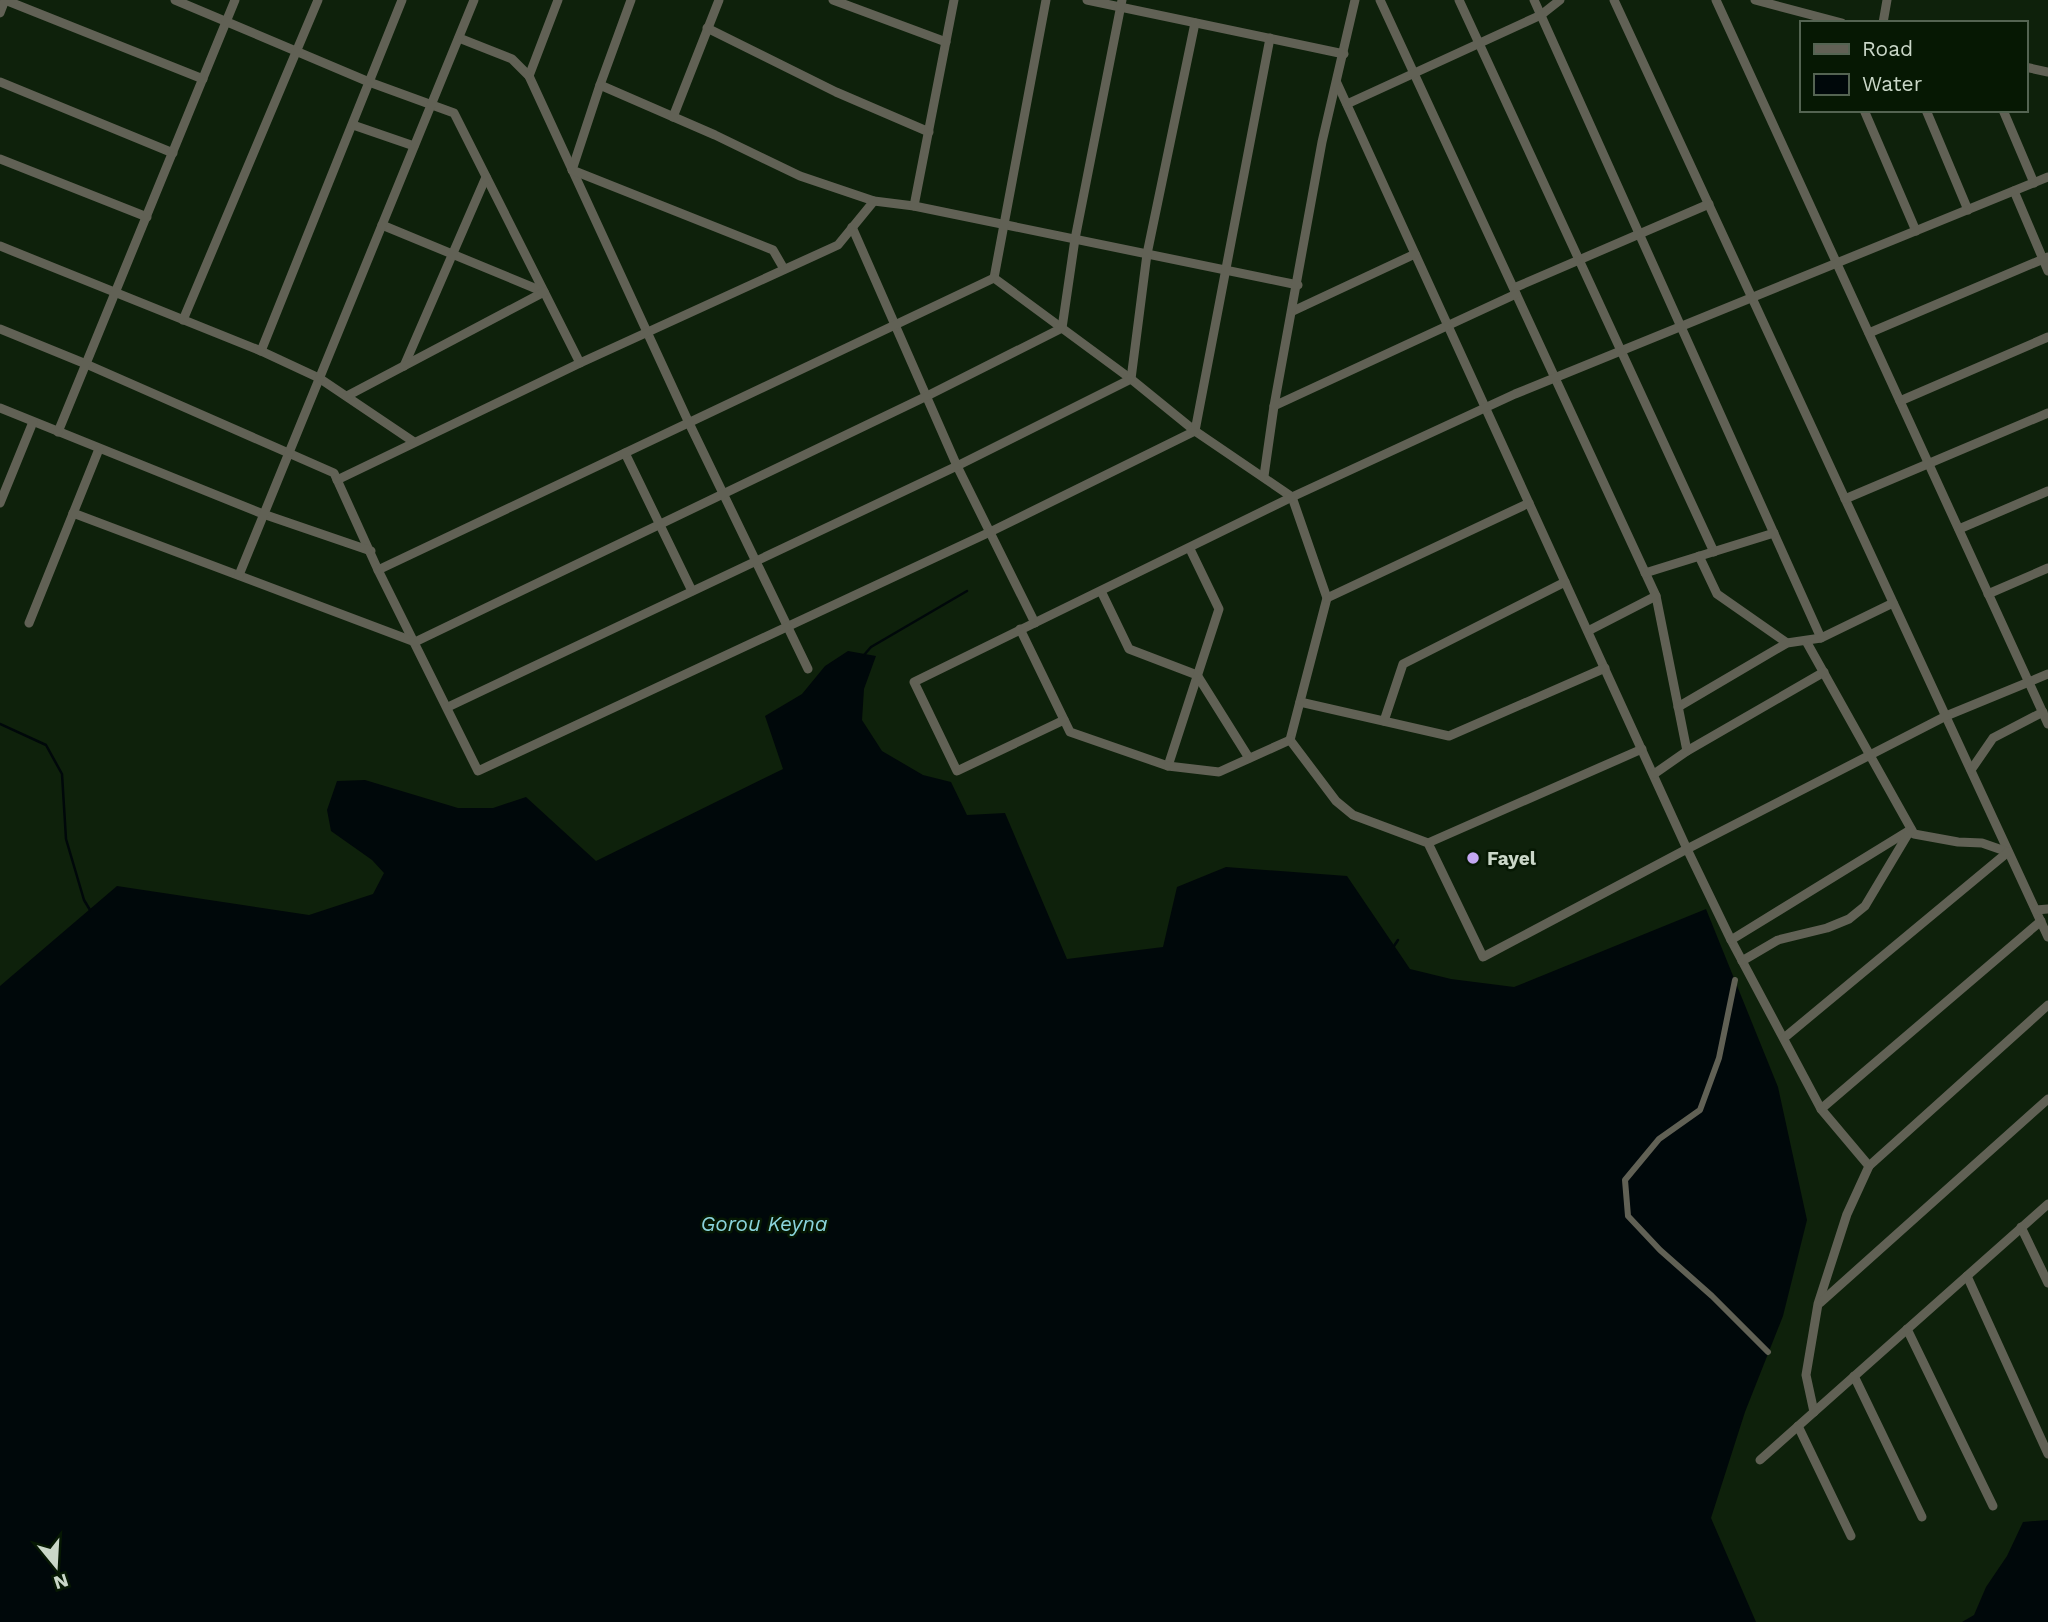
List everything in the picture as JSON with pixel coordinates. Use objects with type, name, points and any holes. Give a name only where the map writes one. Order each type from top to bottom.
[{"type":"street","points":[[0,13],[5,0],[203,79]]},
{"type":"street","points":[[175,0],[369,82],[454,113],[580,363]]},
{"type":"street","points":[[58,432],[235,0]]},
{"type":"street","points":[[183,320],[318,0]]},
{"type":"street","points":[[261,351],[402,0]]},
{"type":"street","points":[[239,575],[474,0]]},
{"type":"street","points":[[529,76],[558,0]]},
{"type":"street","points":[[572,170],[631,0]]},
{"type":"street","points":[[673,117],[719,0]]},
{"type":"street","points":[[833,0],[946,42]]},
{"type":"street","points":[[914,206],[954,0]]},
{"type":"street","points":[[994,278],[1046,0]]},
{"type":"street","points":[[1087,0],[1122,4],[1195,23],[1344,54]]},
{"type":"street","points":[[1264,476],[1274,406],[1322,142],[1355,0]]},
{"type":"street","points":[[1380,0],[1656,596],[1687,751]]},
{"type":"street","points":[[1459,0],[1714,552]]},
{"type":"street","points":[[1534,0],[1821,638]]},
{"type":"street","points":[[1347,104],[1541,15],[1560,0]]},
{"type":"street","points":[[1614,0],[2048,937]]},
{"type":"street","points":[[1716,0],[2048,724]]},
{"type":"street","points":[[1755,0],[1824,20]]},
{"type":"street","points":[[1883,21],[1887,0]]},
{"type":"street","points":[[1062,328],[1076,239],[1122,4]]},
{"type":"street","points":[[1131,379],[1147,254],[1195,23]]},
{"type":"street","points":[[707,29],[836,92],[929,132]]},
{"type":"street","points":[[1195,431],[1270,37]]},
{"type":"street","points":[[459,38],[512,59],[529,76],[689,423],[808,669]]},
{"type":"street","points":[[2027,67],[2048,72]]},
{"type":"street","points":[[0,82],[173,153]]},
{"type":"street","points":[[1337,83],[1731,940],[1821,1109],[1869,1166]]},
{"type":"street","points":[[600,85],[800,176],[874,201],[914,206],[1298,285]]},
{"type":"street","points":[[1865,112],[1916,231]]},
{"type":"street","points":[[1927,112],[1968,209]]},
{"type":"street","points":[[2004,112],[2034,183]]},
{"type":"street","points":[[353,125],[415,146]]},
{"type":"street","points":[[0,159],[147,217]]},
{"type":"street","points":[[572,170],[773,250],[784,269]]},
{"type":"street","points":[[404,366],[486,177]]},
{"type":"street","points":[[1064,720],[957,771],[914,682],[1292,497],[1485,408],[1555,377],[2048,177]]},
{"type":"street","points":[[2014,191],[2046,258],[2048,271]]},
{"type":"street","points":[[337,480],[648,331],[838,245],[874,201]]},
{"type":"street","points":[[1274,406],[1448,326],[1579,260],[1709,205]]},
{"type":"street","points":[[382,225],[544,292]]},
{"type":"street","points":[[852,227],[957,466],[1035,622]]},
{"type":"street","points":[[0,246],[261,351],[319,378],[414,442]]},
{"type":"street","points":[[1293,311],[1415,254]]},
{"type":"street","points":[[1869,333],[2046,258]]},
{"type":"street","points":[[378,570],[994,278]]},
{"type":"street","points":[[994,278],[1131,379],[1195,431],[1292,497],[1327,598],[1290,740]]},
{"type":"street","points":[[347,396],[544,292]]},
{"type":"street","points":[[73,513],[415,642],[927,396],[1062,328]]},
{"type":"street","points":[[0,329],[334,473],[378,570],[478,771],[990,532],[1195,431]]},
{"type":"street","points":[[1900,401],[2048,337]]},
{"type":"street","points":[[448,708],[957,466],[1131,379]]},
{"type":"street","points":[[0,408],[263,513],[371,551]]},
{"type":"street","points":[[1845,499],[2048,413]]},
{"type":"street","points":[[0,503],[33,422]]},
{"type":"street","points":[[29,624],[99,449]]},
{"type":"street","points":[[625,453],[692,591]]},
{"type":"street","points":[[1958,529],[2048,491]]},
{"type":"street","points":[[1327,598],[1529,503]]},
{"type":"street","points":[[1645,573],[1774,533]]},
{"type":"street","points":[[1168,766],[1219,609],[1189,549]]},
{"type":"street","points":[[1699,556],[1717,594],[1787,643]]},
{"type":"street","points":[[1988,594],[2048,568]]},
{"type":"street","points":[[1384,721],[1404,664],[1565,582]]},
{"type":"street","points":[[1101,591],[1129,649],[1197,676],[1249,758]]},
{"type":"street","points":[[1588,631],[1656,596]]},
{"type":"street","points":[[1678,707],[1787,643],[1821,638],[1893,603]]},
{"type":"street","points":[[1020,629],[1070,732],[1168,766],[1219,772],[1290,740]]},
{"type":"street","points":[[1806,641],[1914,834],[1958,842],[1982,843],[2008,852]]},
{"type":"street","points":[[1300,702],[1449,736],[1605,668]]},
{"type":"street","points":[[1654,774],[1687,751],[1825,672]]},
{"type":"street","points":[[1290,740],[1336,801],[1353,815],[1428,843],[1483,957],[1946,716],[2048,674]]},
{"type":"street","points":[[1971,770],[1993,738],[2043,712]]},
{"type":"street","points":[[1428,843],[1642,749]]},
{"type":"street","points":[[1731,940],[1911,829]]},
{"type":"street","points":[[1742,961],[1779,940],[1827,928],[1849,919],[1866,906],[1911,829]]},
{"type":"street","points":[[1784,1038],[2008,852]]},
{"type":"street","points":[[2036,910],[2048,909]]},
{"type":"street","points":[[1821,1109],[2040,921]]},
{"type":"street","points":[[1735,980],[1718,1058],[1700,1110],[1659,1139],[1625,1180],[1628,1216],[1660,1250],[1769,1352]]},
{"type":"street","points":[[1814,1412],[1806,1375],[1818,1304],[1847,1214],[1869,1166],[2048,1005]]},
{"type":"street","points":[[1818,1304],[2048,1099]]},
{"type":"street","points":[[1760,1460],[2048,1204]]},
{"type":"street","points":[[2021,1227],[2048,1283]]},
{"type":"street","points":[[1967,1276],[2048,1454]]},
{"type":"street","points":[[1908,1329],[1993,1506]]},
{"type":"street","points":[[1854,1376],[1922,1517]]},
{"type":"street","points":[[1798,1426],[1851,1536]]},
{"type":"water","name":"Gorou Keyna","points":[[848,651],[876,656],[864,689],[862,720],[882,751],[923,775],[951,782],[967,815],[1005,813],[1067,959],[1163,947],[1177,887],[1226,867],[1347,876],[1410,969],[1451,979],[1514,987],[1706,909],[1778,1087],[1807,1220],[1783,1316],[1745,1412],[1711,1518],[1756,1622],[0,1622],[0,986],[117,886],[309,915],[373,894],[384,873],[372,860],[331,831],[327,810],[337,781],[365,780],[458,808],[493,808],[526,797],[596,861],[783,769],[765,716],[802,694],[825,666]]},
{"type":"water","points":[[2048,1520],[2048,1622],[1962,1622],[1974,1615],[1986,1587],[2007,1556],[2023,1522]]},
{"type":"waterway","points":[[864,655],[871,647],[967,591]]},
{"type":"waterway","points":[[0,724],[46,745],[62,774],[66,839],[84,900],[90,910]]},
{"type":"waterway","points":[[1392,949],[1398,940]]},
{"type":"place","name":"Fayel","points":[[1473,858]]}]
